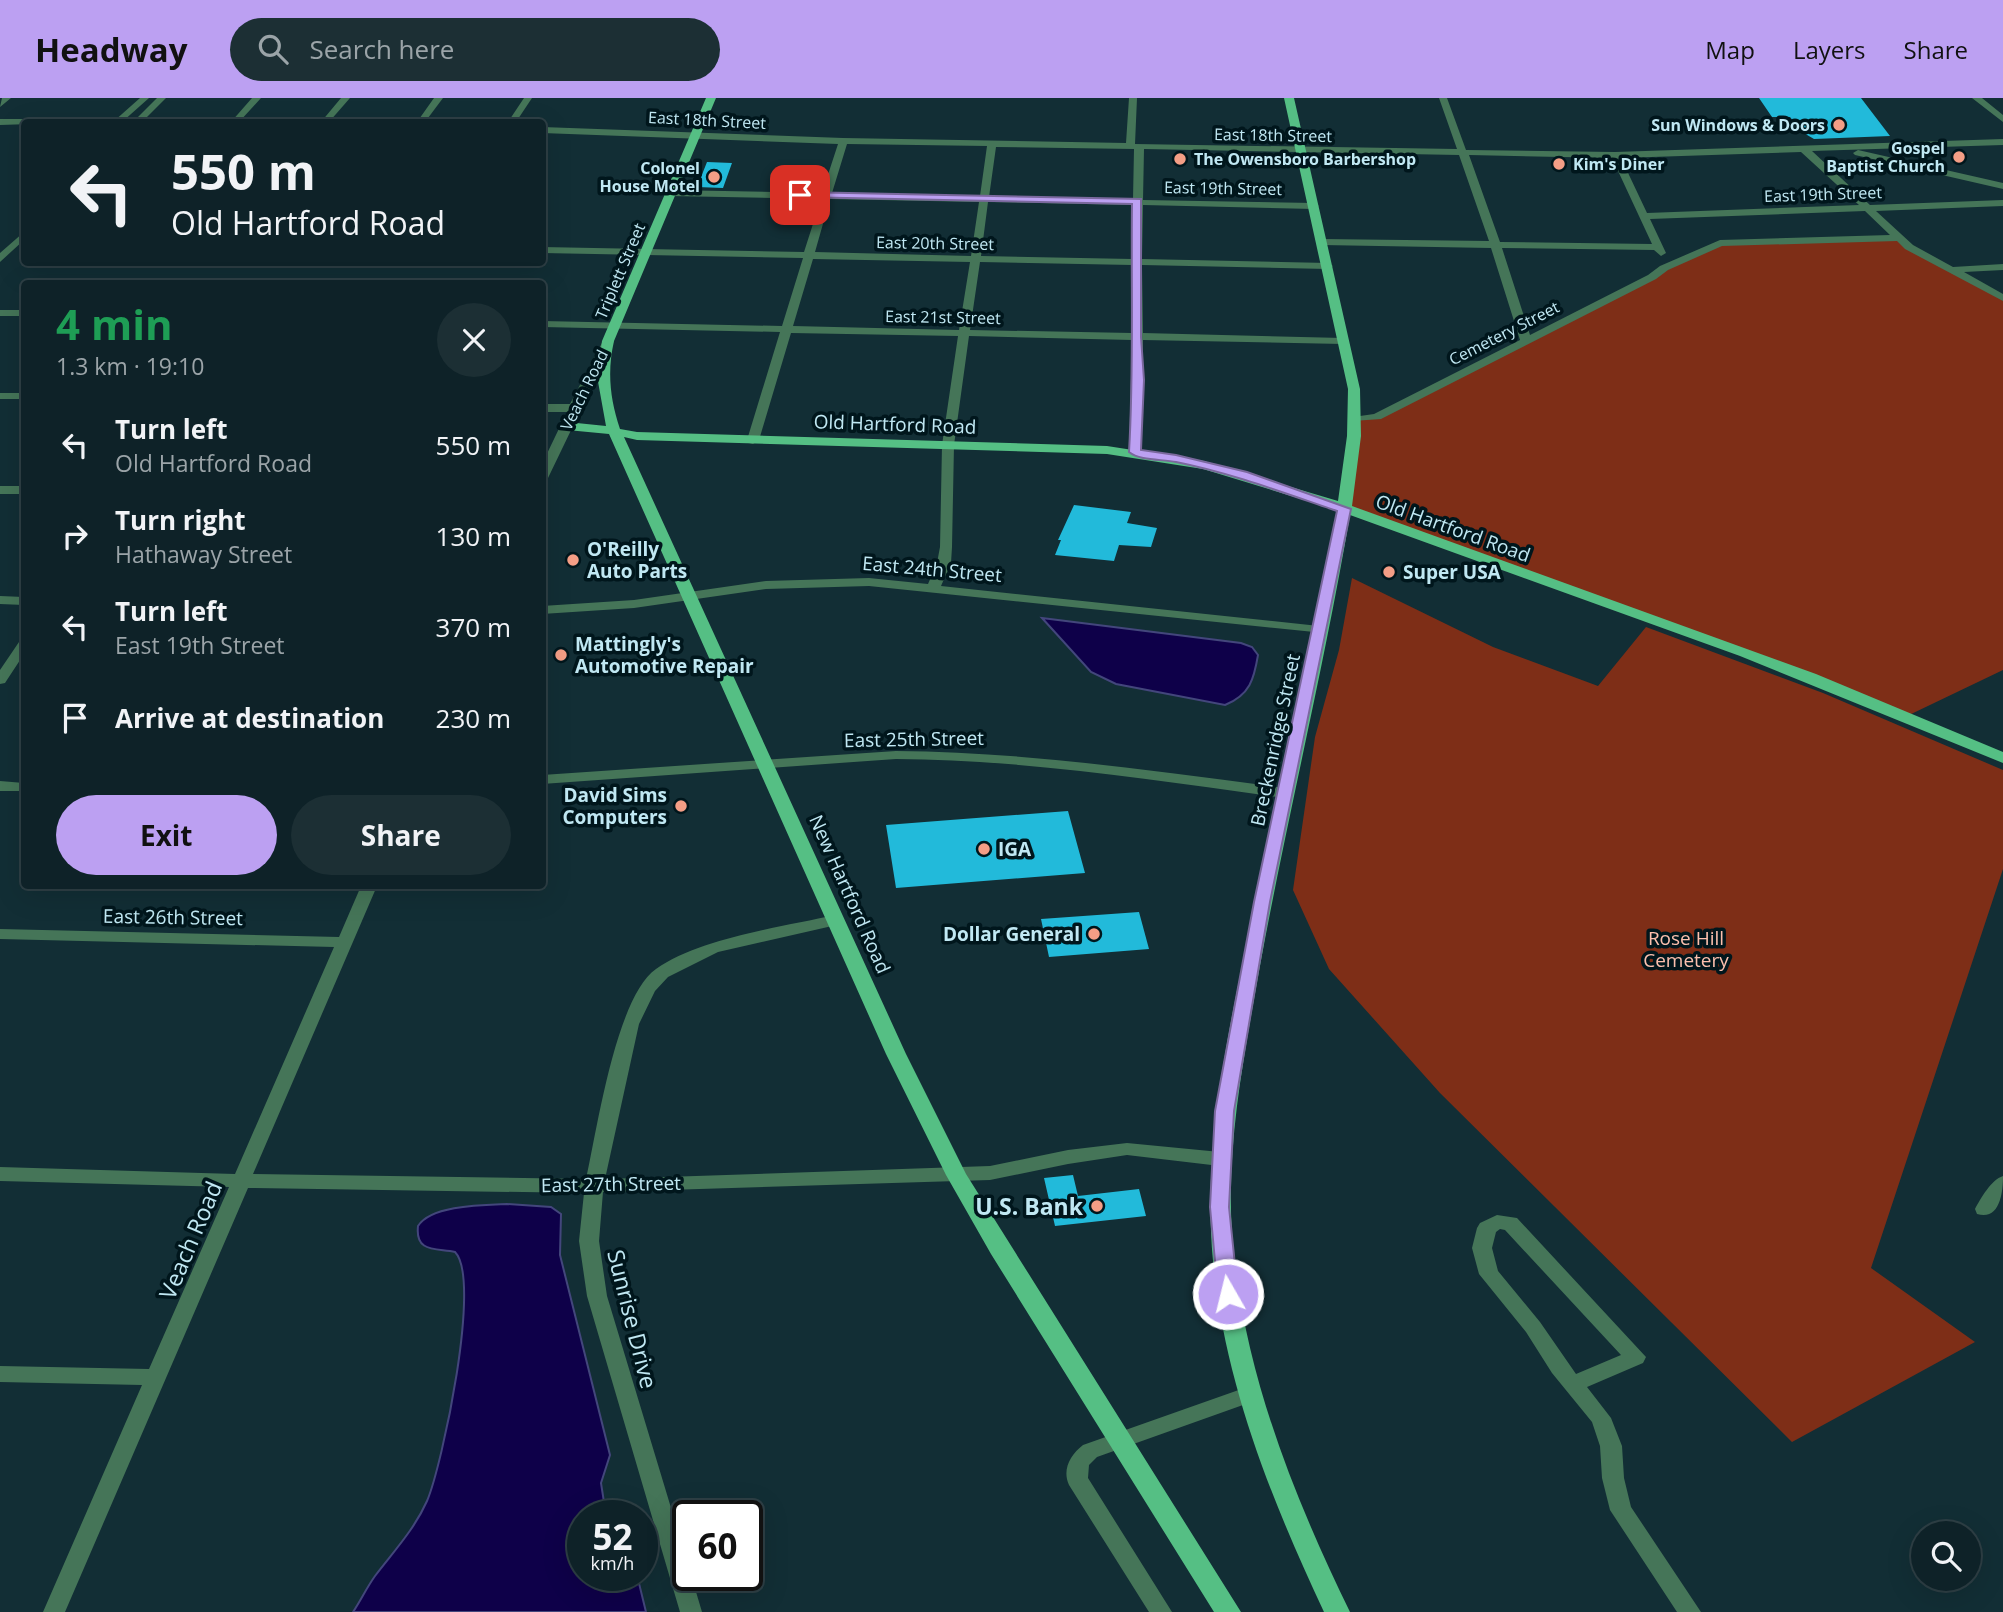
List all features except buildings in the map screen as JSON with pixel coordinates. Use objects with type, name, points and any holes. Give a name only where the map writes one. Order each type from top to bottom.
[{"type":"main road","name":"Triplett Street","points":[[608,341],[711,98]]},
{"type":"main road","name":"Breckenridge Street","points":[[1250,1394],[1225,1276],[1220,1159],[1229,1087],[1285,793],[1344,509],[1357,419],[1328,266],[1289,98]]},
{"type":"main road","name":"New Hartford Road","points":[[608,341],[602,380],[615,433],[896,1054],[956,1175],[999,1248],[1228,1612]]},
{"type":"main road","name":"Old Hartford Road","points":[[565,430],[651,437],[948,444],[1135,452],[1187,461],[1242,475],[1344,509],[1789,669],[2003,758]]},
{"type":"main road","points":[[1250,1394],[1274,1471],[1308,1554],[1337,1612]]},
{"type":"street","points":[[0,104],[7,98]]},
{"type":"street","points":[[120,119],[145,98]]},
{"type":"street","points":[[141,119],[162,98]]},
{"type":"street","points":[[238,119],[257,98]]},
{"type":"street","points":[[328,119],[346,98]]},
{"type":"street","points":[[423,119],[439,98]]},
{"type":"street","points":[[514,119],[528,98]]},
{"type":"street","points":[[1133,98],[1139,380],[1135,452]]},
{"type":"street","points":[[1443,98],[1526,340]]},
{"type":"street","points":[[1976,98],[2003,119]]},
{"type":"street","points":[[0,122],[21,122]]},
{"type":"street","name":"East 18th Street","points":[[546,130],[992,145],[1464,154],[1615,155],[2003,142]]},
{"type":"street","points":[[753,440],[843,141]]},
{"type":"street","points":[[934,587],[944,563],[948,444],[992,145]]},
{"type":"street","points":[[1838,148],[2003,186]]},
{"type":"street","points":[[1804,149],[1898,238],[2003,298]]},
{"type":"street","points":[[1615,155],[1659,247],[1666,265],[1664,268]]},
{"type":"street","name":"East 19th Street","points":[[670,193],[1314,206]]},
{"type":"street","name":"East 19th Street","points":[[1644,216],[2003,203]]},
{"type":"street","points":[[0,239],[21,238]]},
{"type":"street","name":"Cemetery Street","points":[[1357,419],[1377,417],[1652,277],[1664,268],[1720,243],[1898,238]]},
{"type":"street","points":[[0,259],[21,240]]},
{"type":"street","points":[[1322,242],[1659,247]]},
{"type":"street","name":"East 20th Street","points":[[546,250],[1328,266]]},
{"type":"street","points":[[1950,270],[2003,267]]},
{"type":"street","points":[[0,313],[21,313]]},
{"type":"street","name":"East 21st Street","points":[[546,324],[1343,341]]},
{"type":"street","name":"Veach Road","points":[[546,470],[608,341]]},
{"type":"street","points":[[0,396],[21,396]]},
{"type":"street","points":[[546,408],[574,408]]},
{"type":"street","points":[[0,490],[21,490]]},
{"type":"street","name":"East 24th Street","points":[[546,610],[597,608],[766,585],[869,582],[1319,629]]},
{"type":"street","points":[[0,600],[21,601]]},
{"type":"street","points":[[0,680],[21,649]]},
{"type":"street","name":"East 25th Street","points":[[546,780],[896,755],[985,755],[1285,793]]},
{"type":"street","points":[[0,786],[21,787]]},
{"type":"street","name":"Veach Road","points":[[54,1612],[368,889]]},
{"type":"street","name":"Sunrise Drive","points":[[691,1612],[597,1296],[589,1241],[594,1186],[630,1024],[648,988],[662,973],[713,948],[835,920]]},
{"type":"street","name":"East 26th Street","points":[[0,933],[345,942]]},
{"type":"street","name":"East 27th Street","points":[[0,1174],[242,1182],[594,1186],[990,1173],[1068,1157],[1127,1150],[1152,1150],[1220,1159]]},
{"type":"street","points":[[1984,1209],[2003,1183]]},
{"type":"street","points":[[1573,1384],[1636,1357],[1510,1223],[1497,1222],[1487,1228],[1482,1248],[1489,1274],[1533,1327],[1573,1384],[1601,1418],[1611,1446],[1613,1478],[1622,1510],[1690,1612]]},
{"type":"street","points":[[0,1374],[157,1377]]},
{"type":"street","points":[[1161,1612],[1077,1479],[1076,1465],[1081,1457],[1122,1440],[1250,1394]]},
{"type":"green space","points":[[1897,238],[2003,298],[2003,670],[1907,716],[1344,510],[1357,419],[1377,417],[1720,243]]},
{"type":"green space","name":"Rose Hill Cemetery","points":[[1352,578],[1493,647],[1598,686],[1646,627],[1823,693],[2003,770],[2003,869],[1871,1268],[1975,1342],[1792,1442],[1440,1093],[1329,969],[1293,890],[1315,737],[1339,650]]},
{"type":"shaded area","points":[[1042,618],[1241,643],[1252,647],[1258,655],[1255,672],[1245,691],[1225,705],[1116,684],[1091,672]]},
{"type":"shaded area","points":[[507,1204],[551,1207],[561,1214],[560,1255],[610,1455],[601,1483],[604,1500],[567,1500],[567,1591],[641,1591],[646,1612],[353,1612],[375,1576],[410,1531],[427,1501],[442,1451],[457,1374],[464,1297],[462,1269],[455,1252],[423,1245],[418,1235],[418,1226],[434,1214],[472,1206]]},
{"type":"place","name":"Sun Windows & Doors","points":[[1839,125]]},
{"type":"place","name":"Gospel Baptist Church","points":[[1959,157]]},
{"type":"place","name":"The Owensboro Barbershop","points":[[1180,159]]},
{"type":"place","name":"Kim's Diner","points":[[1559,164]]},
{"type":"place","name":"Colonel House Motel","points":[[714,177]]},
{"type":"place","name":"O'Reilly Auto Parts","points":[[573,560]]},
{"type":"place","name":"Super USA","points":[[1389,572]]},
{"type":"place","name":"Mattingly's Automotive Repair","points":[[561,655]]},
{"type":"place","name":"David Sims Computers","points":[[681,806]]},
{"type":"place","name":"IGA","points":[[984,849]]},
{"type":"place","name":"Dollar General","points":[[1094,934]]},
{"type":"place","name":"U.S. Bank","points":[[1097,1206]]},
{"type":"route","points":[[800,195],[1137,201],[1136,337],[1139,380],[1135,452],[1198,463],[1242,475],[1344,509],[1262,902],[1224,1111],[1220,1207],[1221,1241],[1228,1294]]}]
